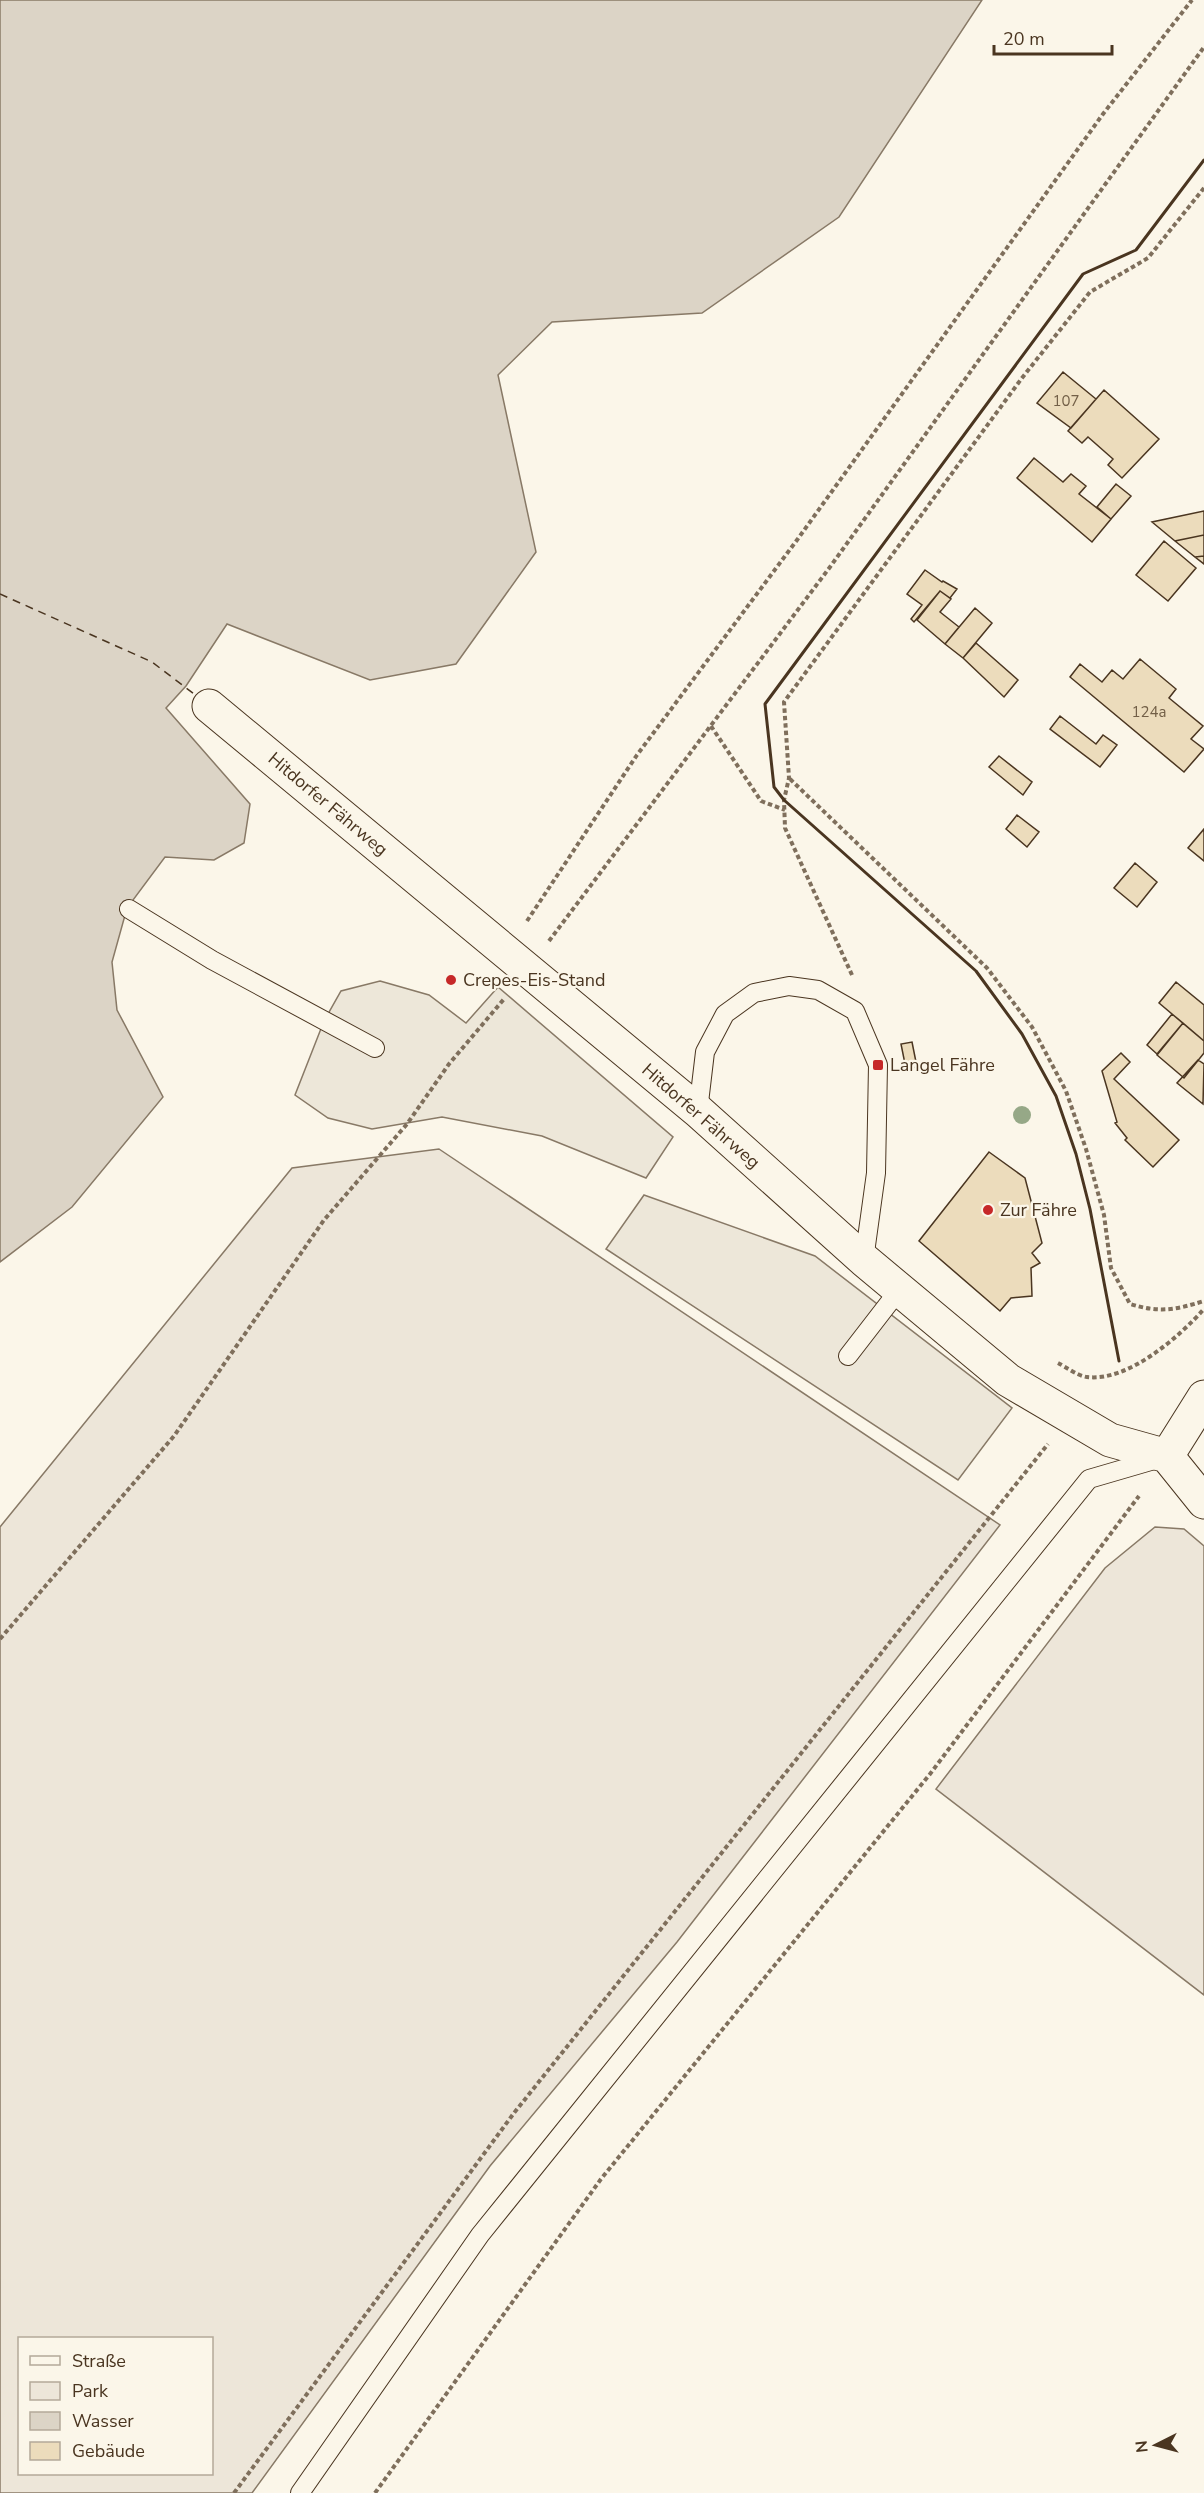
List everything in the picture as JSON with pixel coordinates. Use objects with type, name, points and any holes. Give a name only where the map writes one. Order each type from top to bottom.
[{"type":"street","name":"Hitdorfer Fährweg","points":[[209,706],[698,1111],[864,1260],[1008,1380],[1069,1418],[1110,1440],[1167,1456]]},
{"type":"street","points":[[1204,1397],[1167,1456],[1204,1502]]},
{"type":"lane","points":[[129,909],[212,960],[375,1048]]},
{"type":"lane","points":[[698,1111],[705,1052],[725,1014],[754,993],[789,986],[818,990],[855,1011],[878,1065],[876,1173],[864,1260]]},
{"type":"lane","points":[[848,1356],[899,1290]]},
{"type":"lane","points":[[300,2493],[480,2235],[1089,1479],[1167,1456]]},
{"type":"path","points":[[0,1639],[174,1436],[324,1220],[407,1124],[518,961],[637,755],[797,540],[1103,114],[1192,0]]},
{"type":"path","points":[[518,961],[711,726],[831,567],[1204,47]]},
{"type":"path","points":[[855,1011],[855,982],[785,828],[789,778],[784,702],[1022,378],[1090,292],[1148,258],[1204,188]]},
{"type":"path","points":[[711,726],[762,801],[785,810]]},
{"type":"path","points":[[789,778],[987,968],[1032,1027],[1066,1091],[1083,1140],[1104,1215],[1111,1268],[1130,1304],[1153,1311],[1177,1309],[1204,1301]]},
{"type":"path","points":[[1056,1362],[1086,1377],[1120,1373],[1183,1332],[1204,1309]]},
{"type":"path","points":[[234,2493],[514,2113],[1069,1418]]},
{"type":"path","points":[[375,2493],[601,2179],[930,1774],[1123,1520],[1167,1456]]},
{"type":"green space","points":[[439,1149],[1000,1525],[677,1942],[490,2166],[252,2493],[0,2493],[0,1527],[292,1168]]},
{"type":"green space","points":[[1155,1527],[1184,1529],[1204,1546],[1204,1995],[936,1789],[1105,1568]]},
{"type":"shaded area","points":[[380,981],[429,995],[466,1023],[498,987],[673,1137],[646,1178],[542,1136],[442,1117],[372,1129],[328,1118],[295,1095],[324,1021],[341,991]]},
{"type":"shaded area","points":[[644,1195],[815,1256],[1012,1408],[958,1480],[606,1249]]},
{"type":"water","points":[[0,0],[982,0],[839,217],[702,313],[552,322],[498,375],[536,552],[456,664],[370,680],[227,624],[186,686],[166,708],[250,804],[244,843],[214,860],[165,857],[127,908],[112,962],[117,1010],[163,1097],[72,1207],[0,1262]]},
{"type":"building","points":[[1063,372],[1096,399],[1071,428],[1037,403]]},
{"type":"building","points":[[1104,390],[1159,439],[1122,478],[1108,465],[1113,459],[1088,437],[1082,443],[1068,431]]},
{"type":"building","points":[[1034,458],[1063,482],[1071,474],[1086,486],[1079,494],[1111,519],[1092,542],[1017,478]]},
{"type":"building","points":[[1116,484],[1131,496],[1111,519],[1097,507]]},
{"type":"building","points":[[1204,511],[1204,535],[1175,541],[1152,522]]},
{"type":"building","points":[[1204,535],[1204,556],[1195,557],[1175,541]]},
{"type":"building","points":[[1164,541],[1196,568],[1168,601],[1136,575]]},
{"type":"building","points":[[1204,556],[1204,564],[1195,557]]},
{"type":"building","points":[[925,570],[957,589],[950,598],[940,591],[914,622],[911,619],[922,605],[907,594]]},
{"type":"building","points":[[940,591],[951,599],[940,612],[959,627],[945,644],[917,620]]},
{"type":"building","points":[[975,608],[992,623],[963,658],[945,644]]},
{"type":"building","points":[[976,643],[1018,680],[1004,697],[963,658]]},
{"type":"building","points":[[1140,659],[1176,689],[1169,698],[1203,726],[1191,739],[1204,749],[1184,772],[1070,677],[1080,664],[1102,682],[1112,670],[1123,679]]},
{"type":"building","points":[[1060,716],[1096,744],[1103,735],[1117,745],[1100,767],[1050,729]]},
{"type":"building","points":[[999,756],[1032,782],[1023,795],[989,767]]},
{"type":"building","points":[[1017,815],[1039,832],[1027,847],[1006,829]]},
{"type":"building","points":[[1204,829],[1204,861],[1188,848]]},
{"type":"building","points":[[1135,863],[1157,882],[1137,907],[1114,888]]},
{"type":"building","points":[[1176,982],[1204,1005],[1204,1041],[1159,1003]]},
{"type":"building","points":[[1172,1014],[1183,1023],[1157,1054],[1147,1045]]},
{"type":"building","points":[[1183,1023],[1204,1041],[1204,1053],[1184,1078],[1157,1055]]},
{"type":"building","points":[[912,1042],[917,1067],[906,1069],[901,1044]]},
{"type":"building","points":[[1121,1053],[1130,1062],[1114,1079],[1179,1140],[1153,1167],[1125,1140],[1127,1138],[1115,1123],[1117,1122],[1102,1071]]},
{"type":"building","points":[[1198,1060],[1204,1064],[1203,1104],[1177,1083]]},
{"type":"building","name":"Zur Fähre","points":[[989,1152],[1025,1178],[1042,1243],[1032,1253],[1040,1263],[1031,1268],[1032,1296],[1011,1298],[1000,1311],[919,1241]]},
{"type":"ferry route","points":[[0,594],[152,662],[198,697]]},
{"type":"wall","points":[[1119,1361],[1090,1209],[1076,1154],[1056,1096],[1022,1034],[976,971],[784,800],[774,787],[765,704],[1083,274],[1136,250],[1204,160]]},
{"type":"place","name":"Crepes-Eis-Stand","points":[[451,980]]},
{"type":"place","name":"Langel Fähre","points":[[878,1065]]},
{"type":"place","name":"Zur Fähre","points":[[988,1210]]}]
